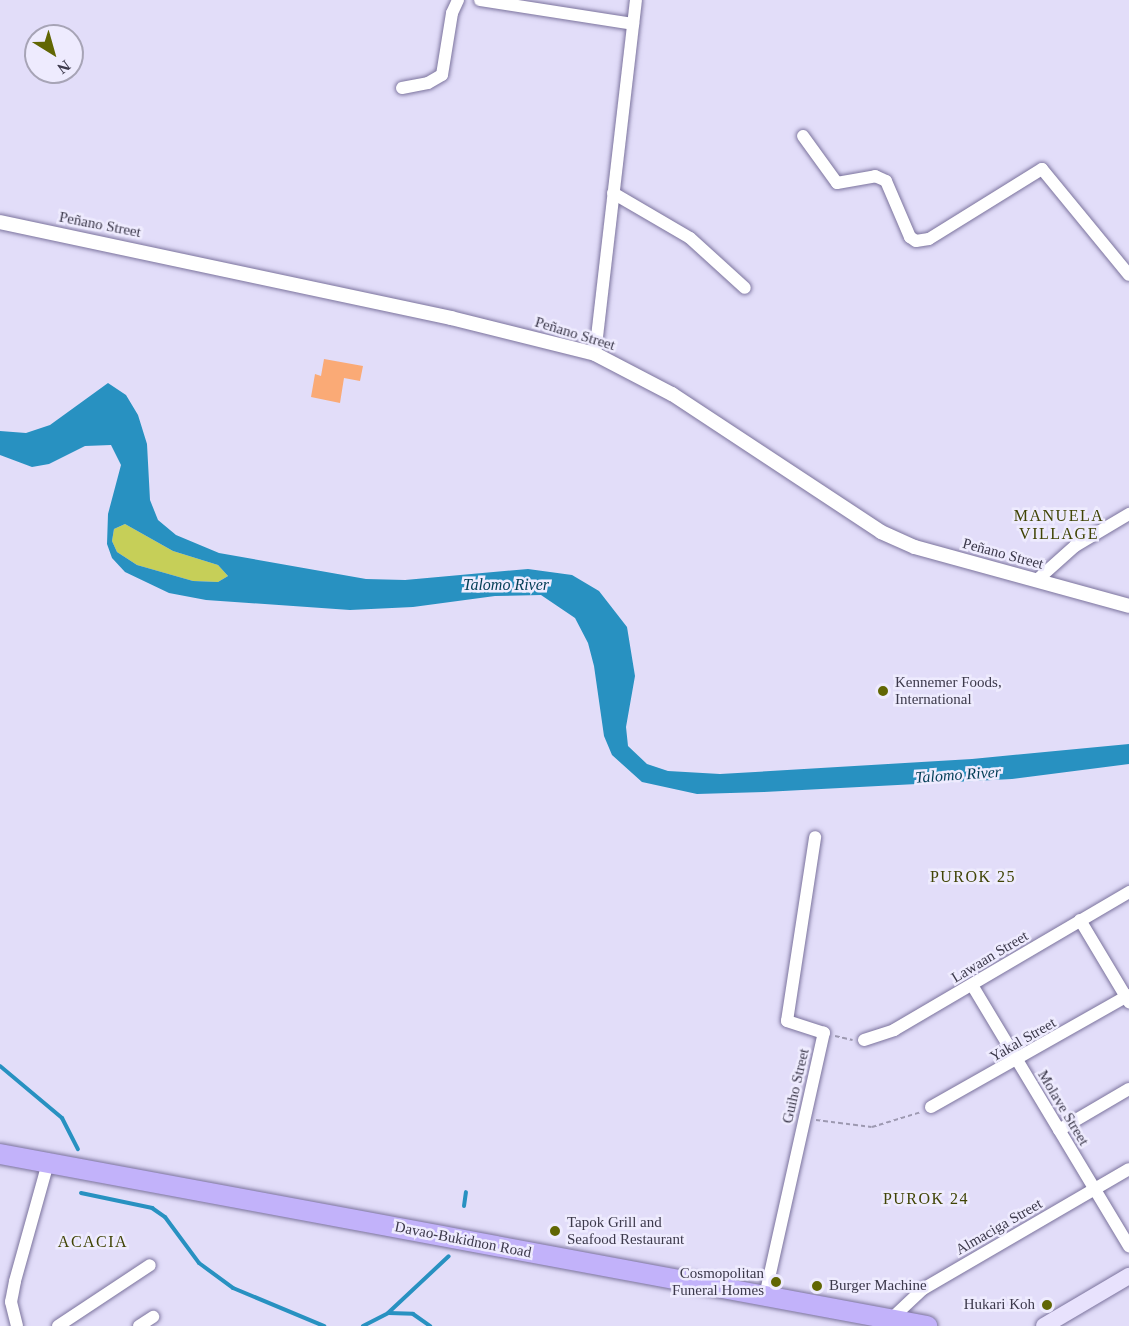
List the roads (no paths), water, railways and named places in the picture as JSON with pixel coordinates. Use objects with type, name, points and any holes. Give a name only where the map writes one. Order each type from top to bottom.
[{"type":"highway","name":"Davao-Bukidnon Road","points":[[0,1154],[927,1326]]},
{"type":"main road","points":[[1044,1326],[1129,1275]]},
{"type":"street","points":[[402,88],[428,83],[442,75],[452,13],[458,0]]},
{"type":"street","points":[[480,0],[633,24]]},
{"type":"street","points":[[595,354],[636,0]]},
{"type":"street","points":[[803,136],[837,183],[875,176],[886,181],[910,237],[916,241],[929,239],[1042,169],[1129,275]]},
{"type":"street","points":[[614,193],[690,238],[745,288]]},
{"type":"street","name":"Peñano Street","points":[[0,222],[451,318],[595,354],[672,394],[881,532],[915,547],[1129,606]]},
{"type":"street","points":[[1037,580],[1075,546],[1129,514]]},
{"type":"street","name":"Guiho Street","points":[[765,1296],[824,1033],[786,1021],[815,837]]},
{"type":"street","name":"Lawaan Street","points":[[864,1040],[894,1030],[1129,892]]},
{"type":"street","points":[[1080,920],[1128,998]]},
{"type":"street","name":"Molave Street","points":[[972,985],[1129,1246]]},
{"type":"street","name":"Yakal Street","points":[[931,1107],[1128,998]]},
{"type":"street","points":[[1059,1130],[1129,1089]]},
{"type":"street","points":[[17,1326],[11,1302],[48,1163]]},
{"type":"street","name":"Almaciga Street","points":[[891,1319],[923,1289],[1129,1169]]},
{"type":"street","points":[[58,1326],[150,1265]]},
{"type":"street","points":[[140,1326],[153,1317]]},
{"type":"water","name":"Talomo River","points":[[108,383],[126,395],[138,415],[147,444],[150,500],[158,520],[176,535],[219,553],[366,579],[405,580],[528,569],[572,575],[599,591],[627,627],[635,676],[626,727],[628,746],[647,764],[668,771],[720,774],[972,759],[1129,744],[1129,764],[1012,779],[764,792],[697,794],[642,782],[612,755],[604,736],[594,666],[588,643],[575,618],[541,595],[495,596],[413,607],[350,610],[206,600],[169,593],[125,572],[112,558],[107,544],[108,514],[121,465],[111,445],[85,446],[49,464],[32,467],[0,455],[0,431],[26,433],[50,425]],"holes":[[[125,524],[173,551],[218,565],[228,576],[218,582],[193,581],[137,565],[117,552],[112,541],[114,529]]]},
{"type":"waterway","points":[[0,1066],[62,1118],[78,1149]]},
{"type":"waterway","points":[[464,1206],[466,1192]]},
{"type":"waterway","points":[[81,1193],[152,1208],[165,1217],[199,1263],[233,1288],[324,1326]]},
{"type":"waterway","points":[[363,1326],[388,1313],[449,1256]]},
{"type":"waterway","points":[[389,1313],[413,1314],[430,1326]]},
{"type":"place","name":"Kennemer Foods, International","points":[[883,691]]},
{"type":"place","name":"Tapok Grill and Seafood Restaurant","points":[[555,1231]]},
{"type":"place","name":"Cosmopolitan Funeral Homes","points":[[776,1282]]},
{"type":"place","name":"Burger Machine","points":[[817,1286]]},
{"type":"place","name":"Hukari Koh","points":[[1047,1305]]},
{"type":"district","name":"MANUELA VILLAGE","points":[[1059,525]]},
{"type":"district","name":"PUROK 25","points":[[973,877]]},
{"type":"district","name":"PUROK 24","points":[[926,1199]]},
{"type":"district","name":"ACACIA","points":[[93,1242]]}]
